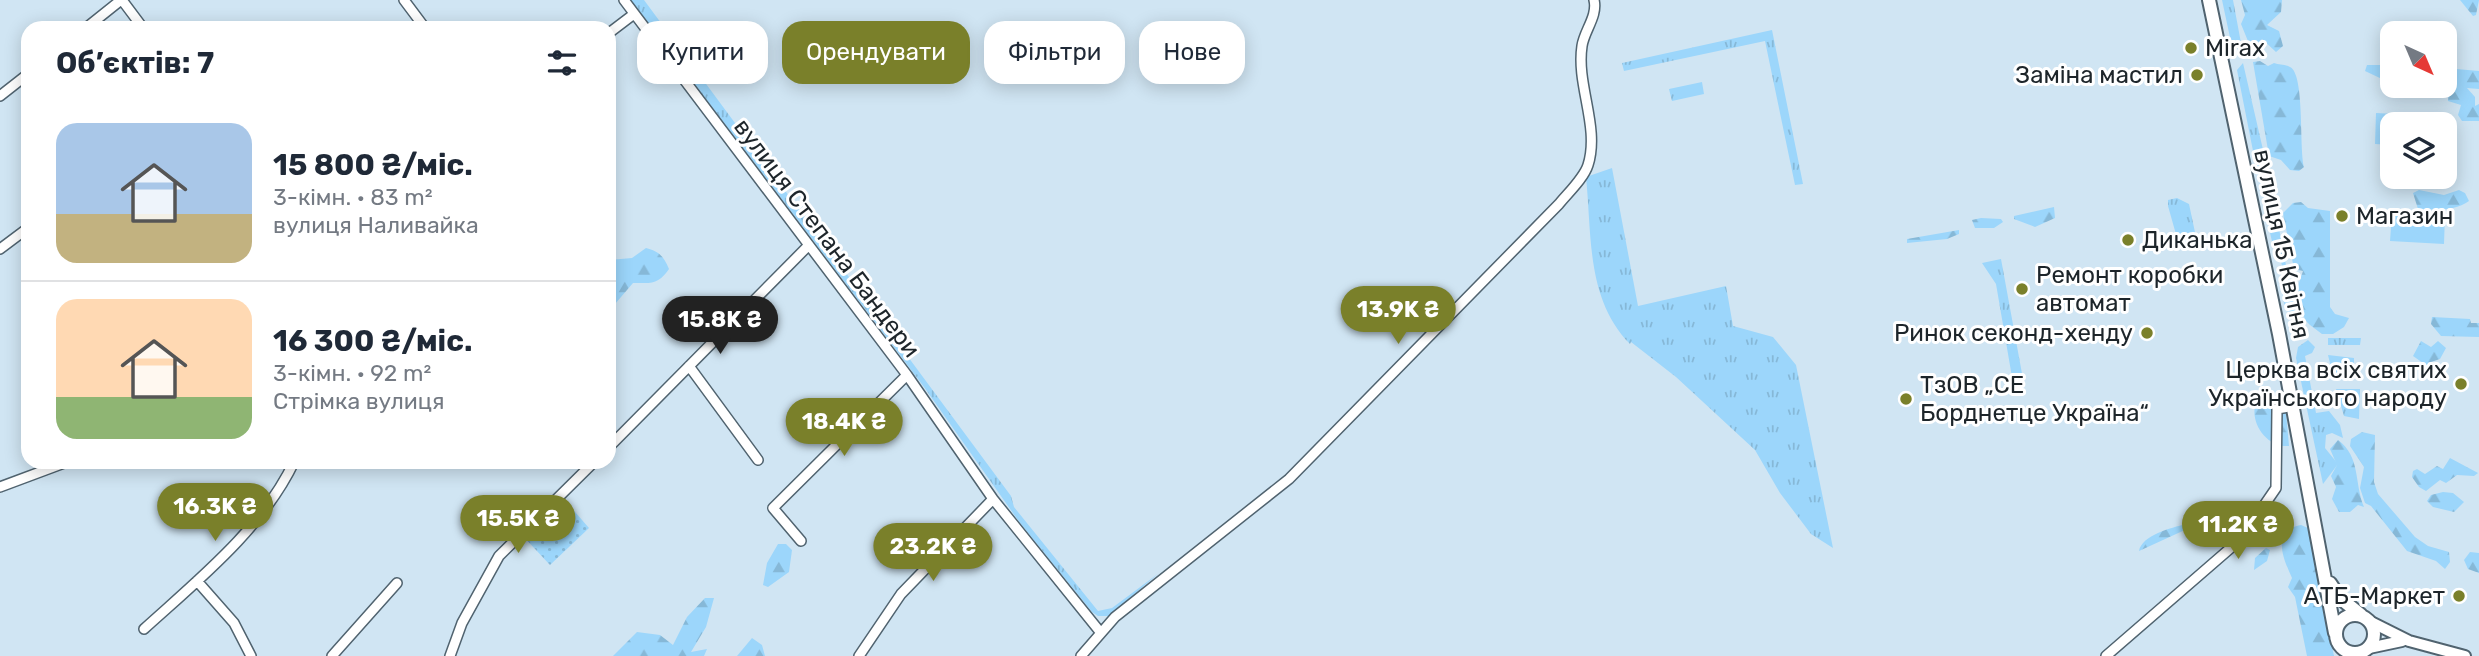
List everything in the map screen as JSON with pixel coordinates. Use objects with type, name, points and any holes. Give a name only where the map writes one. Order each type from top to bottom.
[{"type":"highway","name":"вулиця 15 Квітня","points":[[2209,0],[2294,406],[2339,645]]},
{"type":"highway","name":"вулиця 15 Квітня","points":[[2328,580],[2340,598],[2366,618]]},
{"type":"highway","points":[[2345,618],[2366,618],[2374,631],[2364,652],[2347,652],[2339,645],[2345,618]]},
{"type":"main road","points":[[2366,618],[2409,641],[2465,656]]},
{"type":"main road","points":[[2364,652],[2390,641],[2409,641]]},
{"type":"street","points":[[95,21],[122,0],[138,21]]},
{"type":"street","points":[[404,0],[420,21]]},
{"type":"street","name":"вулиця Степана Бандери","points":[[624,0],[907,375],[993,499],[1101,634]]},
{"type":"street","points":[[1081,656],[1115,617],[1289,479],[1559,204],[1588,166],[1591,140],[1581,79],[1582,45],[1596,7],[1594,0]]},
{"type":"street","points":[[616,28],[634,14]]},
{"type":"street","points":[[0,96],[21,80]]},
{"type":"street","points":[[0,249],[21,233]]},
{"type":"street","points":[[616,440],[809,245]]},
{"type":"street","points":[[689,366],[758,460]]},
{"type":"street","points":[[801,541],[773,508],[907,375]]},
{"type":"street","points":[[2106,656],[2241,539],[2276,488],[2277,409],[2294,406]]},
{"type":"street","points":[[0,487],[48,469]]},
{"type":"street","points":[[144,629],[197,581],[268,503],[290,469]]},
{"type":"street","points":[[450,656],[462,623],[499,556],[587,469]]},
{"type":"street","points":[[859,656],[901,594],[993,499]]},
{"type":"street","points":[[197,581],[234,623],[251,656]]},
{"type":"street","points":[[332,656],[397,583]]},
{"type":"green space","points":[[631,0],[644,0],[660,21],[647,21]]},
{"type":"green space","points":[[2222,0],[2233,0],[2241,43],[2237,48],[2232,47]]},
{"type":"green space","points":[[2241,0],[2282,0],[2281,12],[2267,25],[2279,31],[2283,46],[2276,52],[2262,39],[2252,51],[2241,24],[2245,15]]},
{"type":"green space","points":[[2460,0],[2479,0],[2476,15],[2473,16]]},
{"type":"green space","points":[[1772,30],[1803,184],[1795,185],[1765,41],[1624,71],[1622,63]]},
{"type":"green space","points":[[2260,61],[2268,66],[2274,63],[2286,65],[2295,72],[2300,96],[2304,167],[2299,171],[2290,170],[2281,160],[2269,156],[2253,62]]},
{"type":"green space","points":[[2243,63],[2264,154],[2254,156],[2237,70]]},
{"type":"green space","points":[[2367,65],[2380,65],[2380,78],[2365,71]]},
{"type":"green space","points":[[2457,69],[2479,71],[2479,89],[2467,88],[2475,97],[2475,106],[2479,104],[2479,121],[2462,121],[2458,115],[2461,105],[2448,101],[2448,98],[2457,98]]},
{"type":"green space","points":[[1702,82],[1704,94],[1672,101],[1669,89]]},
{"type":"green space","points":[[695,84],[706,84],[1011,496],[1014,507],[1098,611],[1112,608],[1159,573],[1109,616],[1098,616],[1092,612],[1020,523],[924,387]]},
{"type":"green space","points":[[2376,113],[2380,113],[2380,144],[2375,144]]},
{"type":"green space","points":[[2265,160],[2271,194],[2263,198],[2255,162]]},
{"type":"green space","points":[[1612,168],[1638,306],[1726,286],[1733,326],[1773,337],[1796,365],[1833,548],[1811,534],[1780,493],[1755,450],[1676,377],[1631,342],[1630,344],[1616,326],[1598,287],[1591,244],[1586,177]]},
{"type":"green space","points":[[2419,190],[2444,195],[2459,190],[2465,193],[2469,201],[2452,208],[2418,209],[2413,193]]},
{"type":"green space","points":[[2177,198],[2189,204],[2196,237],[2193,242],[2179,245],[2168,206],[2168,200]]},
{"type":"green space","points":[[2301,202],[2308,208],[2330,211],[2330,307],[2335,314],[2349,318],[2344,327],[2333,334],[2322,334],[2305,320],[2297,289],[2303,271],[2294,269],[2283,213],[2293,203]]},
{"type":"green space","points":[[2054,207],[2055,218],[2035,227],[2014,219],[2014,216]]},
{"type":"green space","points":[[2270,208],[2276,213],[2296,317],[2286,308],[2284,302],[2283,268],[2278,248],[2273,246],[2266,215]]},
{"type":"green space","points":[[2392,213],[2445,215],[2444,244],[2390,241]]},
{"type":"green space","points":[[2001,219],[2003,222],[1994,228],[1975,228],[1972,220]]},
{"type":"green space","points":[[1959,230],[1959,234],[1947,239],[1907,243],[1907,239]]},
{"type":"green space","points":[[646,248],[660,255],[669,269],[654,282],[633,283],[616,303],[616,259],[632,258]]},
{"type":"green space","points":[[2001,259],[2023,379],[2013,383],[1996,284],[1982,263]]},
{"type":"green space","points":[[2432,317],[2470,319],[2471,323],[2479,323],[2479,337],[2441,336],[2431,324]]},
{"type":"green space","points":[[2328,338],[2361,338],[2360,345],[2328,345]]},
{"type":"green space","points":[[2308,340],[2315,347],[2312,353],[2305,356],[2316,413],[2329,411],[2340,425],[2343,438],[2332,433],[2326,435],[2325,448],[2338,464],[2323,484],[2296,358],[2298,347]]},
{"type":"green space","points":[[2421,341],[2431,347],[2438,341],[2446,348],[2440,359],[2428,363],[2439,371],[2430,379],[2423,373],[2423,363],[2413,356]]},
{"type":"green space","points":[[2328,355],[2354,358],[2354,380],[2334,380]]},
{"type":"green space","points":[[2336,389],[2360,389],[2359,419],[2344,416]]},
{"type":"green space","points":[[2274,404],[2286,412],[2289,446],[2274,443],[2258,428],[2255,406]]},
{"type":"green space","points":[[2362,432],[2375,435],[2374,482],[2378,494],[2415,537],[2428,546],[2449,552],[2450,562],[2445,569],[2436,561],[2407,551],[2371,506],[2365,503],[2360,488],[2364,467],[2350,446],[2351,439]]},
{"type":"green space","points":[[2338,440],[2354,462],[2364,507],[2358,505],[2350,512],[2339,512],[2332,499],[2336,487],[2331,476],[2337,465],[2330,449]]},
{"type":"green space","points":[[2450,458],[2478,473],[2474,476],[2457,475],[2446,483],[2440,480],[2426,491],[2419,487],[2412,477],[2413,471],[2417,469],[2425,474],[2437,466],[2443,469]]},
{"type":"green space","points":[[2453,493],[2464,502],[2454,512],[2433,507],[2427,501],[2431,495]]},
{"type":"green space","points":[[562,497],[589,528],[550,565],[522,535]]},
{"type":"green space","points":[[2279,507],[2284,527],[2268,539],[2267,533],[2276,527],[2269,515]]},
{"type":"green space","points":[[2186,524],[2187,529],[2139,551],[2141,545],[2151,536]]},
{"type":"green space","points":[[2301,525],[2308,528],[2334,656],[2307,656],[2295,597],[2288,587],[2292,578],[2283,554],[2283,539],[2292,528]]},
{"type":"green space","points":[[778,544],[786,544],[792,550],[789,572],[768,587],[763,585],[767,563]]},
{"type":"green space","points":[[2266,548],[2270,550],[2267,561],[2254,570],[2255,558]]},
{"type":"green space","points":[[2470,552],[2479,553],[2479,573],[2468,569],[2464,560]]},
{"type":"green space","points":[[705,598],[714,598],[706,627],[691,652],[707,649],[704,656],[613,656],[637,632],[660,635],[673,645],[687,617]]},
{"type":"green space","points":[[752,638],[762,645],[765,656],[737,656]]},
{"type":"place","name":"Mirax","points":[[2191,48]]},
{"type":"place","name":"Заміна мастил","points":[[2197,75]]},
{"type":"place","name":"Магазин","points":[[2342,216]]},
{"type":"place","name":"Диканька","points":[[2128,240]]},
{"type":"place","name":"Ремонт коробки автомат","points":[[2022,289]]},
{"type":"place","name":"Ринок секонд-хенду","points":[[2147,333]]},
{"type":"place","name":"Церква всіх святих Українського народу","points":[[2461,384]]},
{"type":"place","name":"ТзОВ „СЕ Борднетце Україна“","points":[[1906,399]]},
{"type":"place","name":"АТБ-Маркет","points":[[2459,596]]}]
